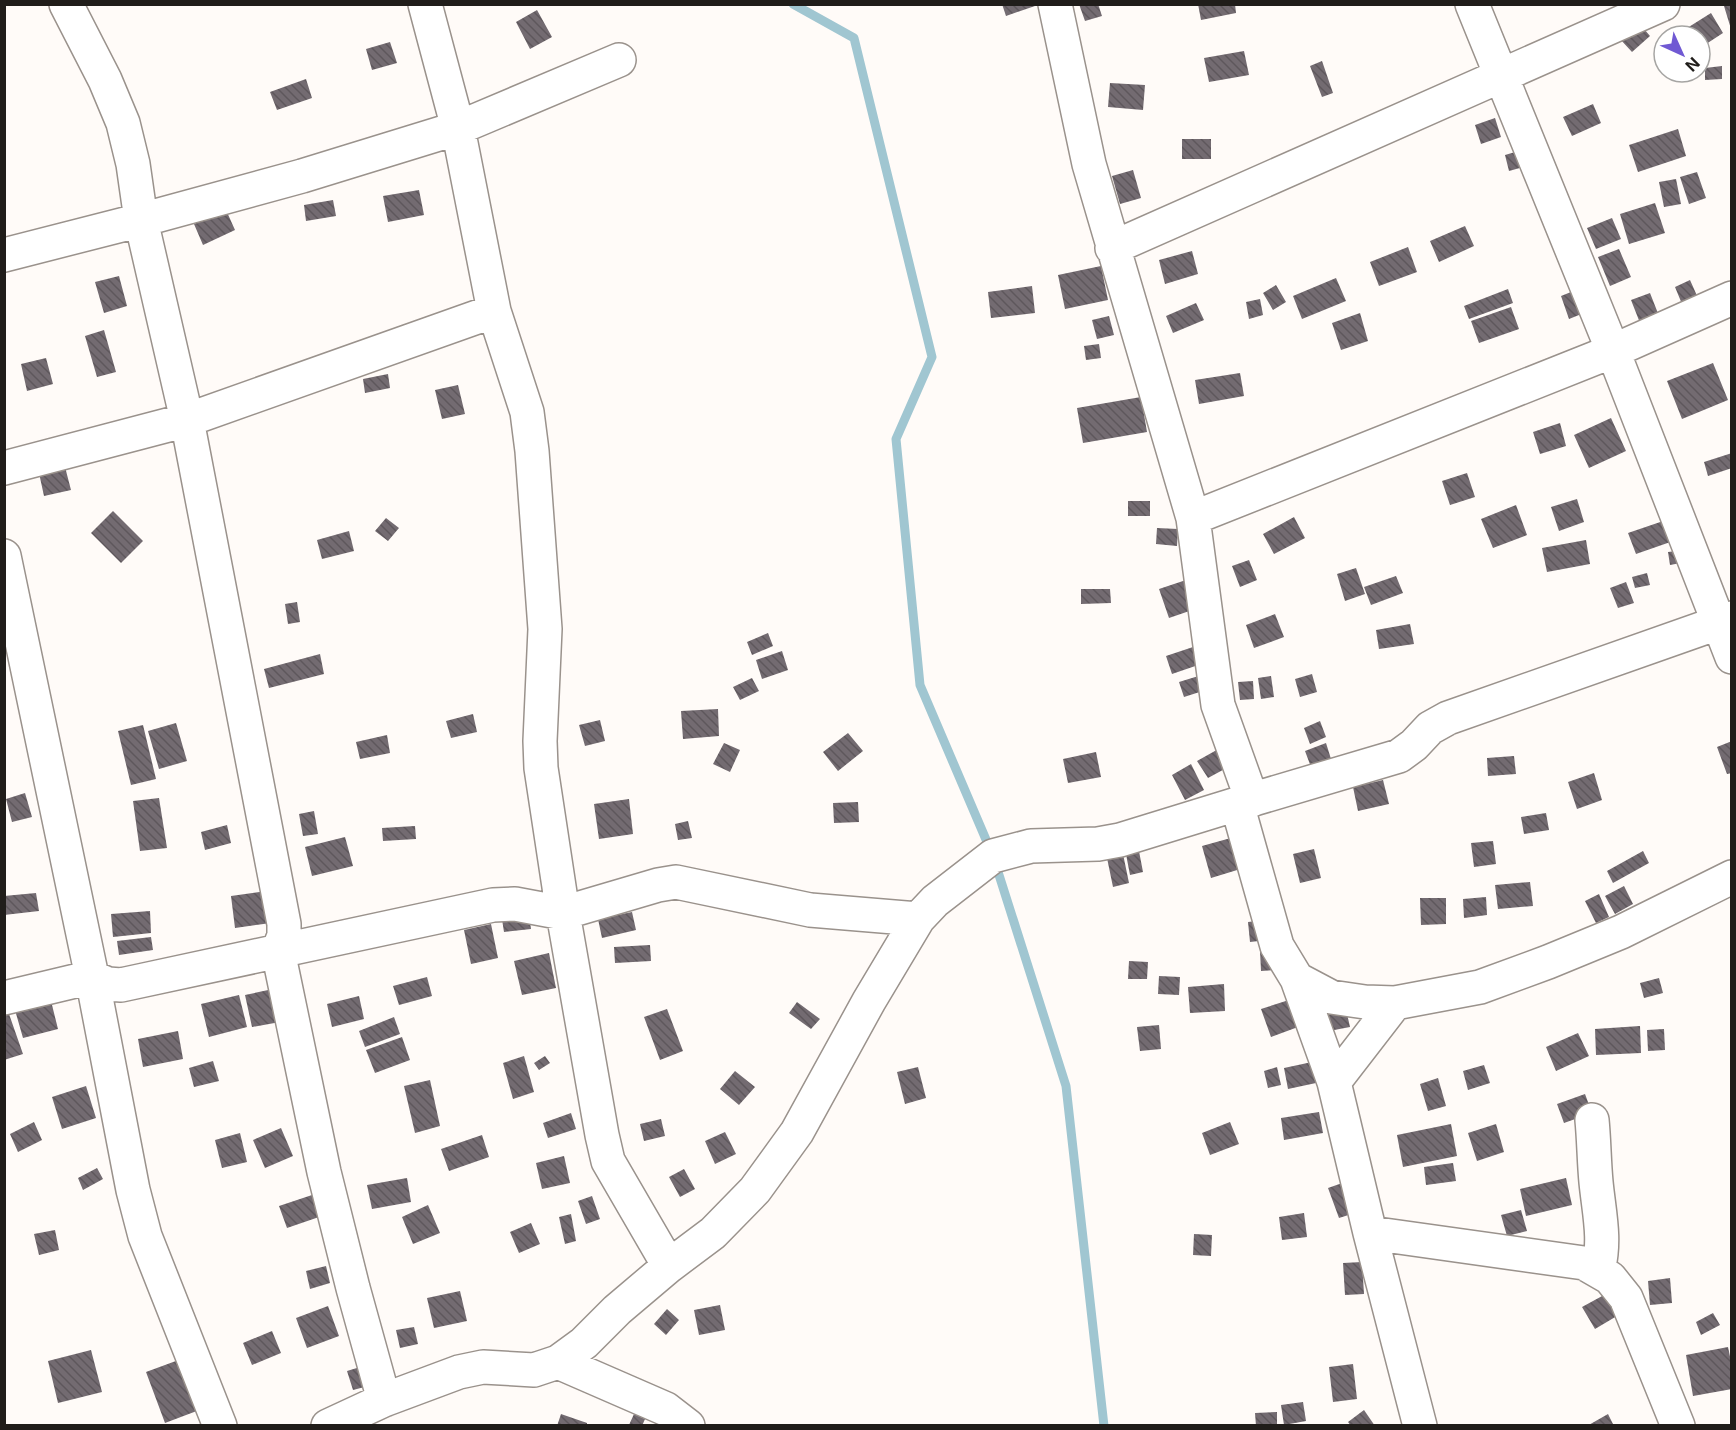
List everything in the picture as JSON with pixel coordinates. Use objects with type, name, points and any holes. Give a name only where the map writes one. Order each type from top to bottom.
[{"type":"street","points":[[66,4],[105,80],[123,123],[133,164],[141,220],[186,420],[284,924],[284,936],[278,951],[324,1172],[384,1400]]},
{"type":"street","points":[[425,4],[458,128],[494,311],[527,412],[545,629],[541,768],[562,913],[602,1135],[608,1161],[669,1266]]},
{"type":"street","points":[[1055,4],[1089,164],[1192,518],[1218,705],[1244,802],[1277,946],[1297,979],[1334,1082],[1370,1233],[1420,1425]]},
{"type":"street","points":[[1472,4],[1725,621],[1731,657]]},
{"type":"street","points":[[1112,248],[1663,4]]},
{"type":"street","points":[[4,255],[302,176],[458,128],[620,60]]},
{"type":"street","points":[[1192,518],[1613,351],[1731,298]]},
{"type":"street","points":[[4,468],[186,420],[494,311]]},
{"type":"street","points":[[4,556],[145,1236],[220,1425]]},
{"type":"street","points":[[328,1425],[384,1400],[459,1372],[483,1367],[534,1370],[558,1362],[584,1343],[617,1310],[669,1266],[713,1233],[755,1190],[797,1132],[869,1001],[918,919],[935,901],[993,856],[1031,846],[1098,844],[1120,840],[1399,756],[1414,745],[1430,728],[1448,718],[1725,621]]},
{"type":"street","points":[[1297,979],[1331,997],[1365,1002],[1395,1003],[1480,987],[1621,932],[1731,877]]},
{"type":"street","points":[[4,998],[92,977],[108,984],[121,985],[493,905],[515,904],[562,913],[658,885],[676,882],[810,910],[918,919]]},
{"type":"street","points":[[1334,1082],[1395,1003]]},
{"type":"street","points":[[1592,1120],[1603,1236],[1598,1271]]},
{"type":"street","points":[[1370,1233],[1584,1263],[1610,1278],[1626,1298],[1678,1425]]},
{"type":"street","points":[[558,1362],[666,1408],[688,1425]]},
{"type":"building","points":[[1002,4],[1035,4],[1035,6],[1006,16]]},
{"type":"building","points":[[1079,4],[1098,4],[1102,16],[1085,21]]},
{"type":"building","points":[[1198,4],[1235,4],[1236,13],[1201,20]]},
{"type":"building","points":[[1732,4],[1731,29],[1724,6]]},
{"type":"building","points":[[537,10],[552,37],[530,49],[516,22]]},
{"type":"building","points":[[1711,13],[1723,33],[1712,40],[1712,24],[1694,24]]},
{"type":"building","points":[[1639,23],[1650,36],[1632,52],[1620,39]]},
{"type":"building","points":[[390,42],[397,63],[372,70],[366,49]]},
{"type":"building","points":[[1244,51],[1249,75],[1209,82],[1204,58]]},
{"type":"building","points":[[1322,61],[1333,93],[1322,97],[1310,66]]},
{"type":"building","points":[[1722,66],[1722,79],[1712,80],[1712,67]]},
{"type":"building","points":[[306,79],[312,98],[277,110],[270,92]]},
{"type":"building","points":[[1110,83],[1145,85],[1143,110],[1108,107]]},
{"type":"building","points":[[1593,104],[1601,123],[1572,136],[1563,117]]},
{"type":"building","points":[[1495,118],[1501,137],[1481,144],[1475,125]]},
{"type":"building","points":[[1678,129],[1686,156],[1638,172],[1629,145]]},
{"type":"building","points":[[1182,139],[1211,139],[1211,159],[1182,159]]},
{"type":"building","points":[[1522,150],[1527,166],[1509,171],[1505,155]]},
{"type":"building","points":[[1133,170],[1141,198],[1120,204],[1112,176]]},
{"type":"building","points":[[1697,172],[1706,198],[1689,204],[1680,177]]},
{"type":"building","points":[[1676,179],[1681,204],[1664,207],[1659,182]]},
{"type":"building","points":[[419,190],[424,215],[388,222],[383,196]]},
{"type":"building","points":[[333,200],[336,216],[306,221],[304,205]]},
{"type":"building","points":[[1655,203],[1665,233],[1629,244],[1620,214]]},
{"type":"building","points":[[226,210],[235,230],[203,245],[194,224]]},
{"type":"building","points":[[1612,218],[1621,239],[1596,249],[1587,228]]},
{"type":"building","points":[[1465,226],[1474,246],[1439,262],[1430,241]]},
{"type":"building","points":[[1408,247],[1417,272],[1379,286],[1370,262]]},
{"type":"building","points":[[1619,249],[1631,277],[1610,286],[1598,257]]},
{"type":"building","points":[[1192,251],[1198,274],[1165,284],[1159,260]]},
{"type":"building","points":[[1101,266],[1108,300],[1065,309],[1058,275]]},
{"type":"building","points":[[119,276],[127,306],[104,313],[95,282]]},
{"type":"building","points":[[1336,278],[1346,301],[1302,319],[1293,296]]},
{"type":"building","points":[[1690,280],[1698,298],[1682,304],[1675,287]]},
{"type":"building","points":[[1276,285],[1286,302],[1273,310],[1263,293]]},
{"type":"building","points":[[1032,286],[1035,313],[991,318],[988,292]]},
{"type":"building","points":[[1508,289],[1513,303],[1469,319],[1464,306]]},
{"type":"building","points":[[1576,290],[1584,313],[1569,319],[1561,296]]},
{"type":"building","points":[[1650,293],[1661,321],[1642,328],[1631,300]]},
{"type":"building","points":[[1260,299],[1263,315],[1249,319],[1246,302]]},
{"type":"building","points":[[1196,303],[1204,320],[1173,333],[1166,316]]},
{"type":"building","points":[[1511,307],[1519,329],[1479,343],[1471,321]]},
{"type":"building","points":[[1360,313],[1368,341],[1341,350],[1332,323]]},
{"type":"building","points":[[1109,316],[1114,335],[1097,339],[1092,320]]},
{"type":"building","points":[[104,330],[116,372],[97,377],[85,336]]},
{"type":"building","points":[[1099,344],[1101,358],[1086,360],[1084,346]]},
{"type":"building","points":[[46,358],[53,384],[27,391],[21,364]]},
{"type":"building","points":[[1713,363],[1728,400],[1682,419],[1667,381]]},
{"type":"building","points":[[1240,373],[1244,396],[1199,404],[1195,380]]},
{"type":"building","points":[[388,374],[390,388],[365,393],[363,379]]},
{"type":"building","points":[[458,385],[465,414],[442,419],[435,390]]},
{"type":"building","points":[[1141,397],[1147,432],[1083,443],[1077,408]]},
{"type":"building","points":[[1611,418],[1626,451],[1589,468],[1574,435]]},
{"type":"building","points":[[1560,423],[1566,446],[1540,454],[1533,432]]},
{"type":"building","points":[[1732,453],[1732,468],[1708,476],[1704,462]]},
{"type":"building","points":[[65,467],[71,490],[44,496],[39,473]]},
{"type":"building","points":[[1467,473],[1475,497],[1450,505],[1442,481]]},
{"type":"building","points":[[1577,499],[1584,522],[1559,531],[1551,507]]},
{"type":"building","points":[[1128,501],[1150,501],[1150,516],[1128,516]]},
{"type":"building","points":[[1516,505],[1527,535],[1493,548],[1481,519]]},
{"type":"building","points":[[113,511],[143,541],[121,563],[91,533]]},
{"type":"building","points":[[1294,517],[1305,538],[1274,554],[1263,534]]},
{"type":"building","points":[[386,518],[399,528],[388,541],[375,531]]},
{"type":"building","points":[[1672,518],[1679,539],[1636,554],[1628,533]]},
{"type":"building","points":[[1157,528],[1178,529],[1177,546],[1156,544]]},
{"type":"building","points":[[349,531],[354,551],[322,559],[317,540]]},
{"type":"building","points":[[1586,540],[1590,564],[1547,572],[1542,548]]},
{"type":"building","points":[[1685,550],[1686,562],[1670,565],[1668,552]]},
{"type":"building","points":[[1249,560],[1257,580],[1240,587],[1232,566]]},
{"type":"building","points":[[1356,568],[1365,594],[1345,601],[1337,574]]},
{"type":"building","points":[[1647,573],[1650,585],[1635,588],[1632,577]]},
{"type":"building","points":[[1396,576],[1403,593],[1371,605],[1364,587]]},
{"type":"building","points":[[1192,578],[1201,607],[1169,618],[1159,589]]},
{"type":"building","points":[[1626,582],[1634,603],[1618,608],[1610,588]]},
{"type":"building","points":[[1081,589],[1110,589],[1111,603],[1081,604]]},
{"type":"building","points":[[297,602],[300,622],[288,624],[285,604]]},
{"type":"building","points":[[1275,614],[1284,637],[1254,648],[1246,625]]},
{"type":"building","points":[[1410,624],[1414,644],[1379,649],[1376,630]]},
{"type":"building","points":[[768,633],[773,646],[752,655],[747,642]]},
{"type":"building","points":[[1202,644],[1207,662],[1172,674],[1166,656]]},
{"type":"building","points":[[782,651],[788,670],[762,679],[756,660]]},
{"type":"building","points":[[320,654],[324,674],[269,688],[264,669]]},
{"type":"building","points":[[1205,674],[1209,689],[1184,697],[1179,682]]},
{"type":"building","points":[[1312,674],[1317,692],[1300,697],[1295,679]]},
{"type":"building","points":[[1271,676],[1274,697],[1261,699],[1258,678]]},
{"type":"building","points":[[752,678],[759,691],[740,700],[733,687]]},
{"type":"building","points":[[1253,681],[1254,699],[1240,700],[1238,682]]},
{"type":"building","points":[[718,709],[719,736],[683,739],[681,711]]},
{"type":"building","points":[[473,714],[477,732],[451,738],[446,721]]},
{"type":"building","points":[[600,720],[605,741],[585,746],[579,725]]},
{"type":"building","points":[[1320,721],[1326,737],[1310,744],[1304,728]]},
{"type":"building","points":[[176,723],[187,761],[159,769],[148,731]]},
{"type":"building","points":[[143,725],[156,779],[131,785],[118,731]]},
{"type":"building","points":[[848,733],[863,751],[838,771],[823,752]]},
{"type":"building","points":[[387,735],[390,753],[360,759],[356,742]]},
{"type":"building","points":[[1732,741],[1732,773],[1727,774],[1717,747]]},
{"type":"building","points":[[724,743],[740,750],[730,772],[713,764]]},
{"type":"building","points":[[1326,743],[1331,759],[1311,767],[1305,751]]},
{"type":"building","points":[[1222,747],[1232,765],[1208,778],[1197,761]]},
{"type":"building","points":[[1096,752],[1101,777],[1068,783],[1063,759]]},
{"type":"building","points":[[1514,756],[1516,774],[1488,776],[1487,758]]},
{"type":"building","points":[[1191,764],[1204,790],[1185,800],[1172,775]]},
{"type":"building","points":[[1594,773],[1602,800],[1577,809],[1568,782]]},
{"type":"building","points":[[1383,780],[1389,804],[1358,811],[1353,787]]},
{"type":"building","points":[[25,793],[32,817],[12,822],[6,799]]},
{"type":"building","points":[[159,798],[167,848],[140,851],[133,801]]},
{"type":"building","points":[[629,799],[633,834],[599,839],[594,804]]},
{"type":"building","points":[[858,802],[859,822],[834,823],[833,803]]},
{"type":"building","points":[[314,811],[318,834],[303,836],[299,814]]},
{"type":"building","points":[[1546,813],[1549,830],[1524,834],[1521,817]]},
{"type":"building","points":[[688,821],[692,838],[678,840],[675,824]]},
{"type":"building","points":[[227,825],[231,843],[205,850],[201,832]]},
{"type":"building","points":[[415,826],[416,839],[383,841],[382,828]]},
{"type":"building","points":[[1238,836],[1247,867],[1211,878],[1202,846]]},
{"type":"building","points":[[345,837],[353,866],[312,876],[305,847]]},
{"type":"building","points":[[1493,841],[1496,864],[1474,867],[1471,843]]},
{"type":"building","points":[[1138,846],[1143,872],[1130,875],[1125,849]]},
{"type":"building","points":[[1314,849],[1321,878],[1300,883],[1293,854]]},
{"type":"building","points":[[1643,851],[1649,863],[1613,883],[1607,871]]},
{"type":"building","points":[[1123,854],[1129,883],[1113,887],[1107,858]]},
{"type":"building","points":[[1530,882],[1533,906],[1498,909],[1495,885]]},
{"type":"building","points":[[1624,886],[1633,904],[1615,914],[1605,896]]},
{"type":"building","points":[[267,891],[271,923],[235,928],[231,896]]},
{"type":"building","points":[[36,893],[39,911],[4,915],[4,896]]},
{"type":"building","points":[[1599,894],[1609,917],[1596,923],[1585,901]]},
{"type":"building","points":[[1486,897],[1487,915],[1464,918],[1463,899]]},
{"type":"building","points":[[1420,898],[1446,898],[1446,924],[1421,925]]},
{"type":"building","points":[[528,909],[531,929],[504,932],[501,913]]},
{"type":"building","points":[[150,911],[151,933],[113,937],[111,914]]},
{"type":"building","points":[[632,912],[636,930],[602,938],[598,919]]},
{"type":"building","points":[[1266,920],[1268,940],[1250,942],[1248,922]]},
{"type":"building","points":[[491,924],[498,958],[471,964],[464,930]]},
{"type":"building","points":[[151,937],[153,950],[119,955],[117,941]]},
{"type":"building","points":[[650,945],[651,961],[615,963],[614,947]]},
{"type":"building","points":[[1274,949],[1277,970],[1261,971],[1260,951]]},
{"type":"building","points":[[549,953],[556,988],[522,995],[514,961]]},
{"type":"building","points":[[1129,961],[1148,962],[1147,979],[1128,979]]},
{"type":"building","points":[[1159,976],[1180,977],[1179,995],[1158,994]]},
{"type":"building","points":[[427,977],[432,996],[399,1005],[393,986]]},
{"type":"building","points":[[1659,978],[1663,993],[1644,998],[1640,983]]},
{"type":"building","points":[[1224,984],[1225,1011],[1190,1013],[1188,987]]},
{"type":"building","points":[[273,989],[280,1022],[252,1027],[245,995]]},
{"type":"building","points":[[239,995],[247,1027],[209,1037],[201,1004]]},
{"type":"building","points":[[359,996],[364,1019],[332,1027],[327,1004]]},
{"type":"building","points":[[1289,1000],[1298,1027],[1271,1037],[1261,1009]]},
{"type":"building","points":[[51,1001],[58,1029],[23,1038],[15,1010]]},
{"type":"building","points":[[797,1002],[820,1019],[811,1029],[789,1013]]},
{"type":"building","points":[[1345,1005],[1350,1027],[1329,1031],[1325,1010]]},
{"type":"building","points":[[667,1009],[683,1051],[660,1060],[644,1017]]},
{"type":"building","points":[[9,1014],[23,1054],[4,1060],[4,1016]]},
{"type":"building","points":[[394,1017],[400,1034],[365,1047],[359,1031]]},
{"type":"building","points":[[1159,1025],[1161,1049],[1140,1051],[1137,1027]]},
{"type":"building","points":[[1640,1026],[1641,1053],[1596,1055],[1595,1029]]},
{"type":"building","points":[[1664,1029],[1665,1050],[1648,1051],[1647,1030]]},
{"type":"building","points":[[178,1031],[183,1059],[143,1067],[138,1039]]},
{"type":"building","points":[[1578,1033],[1589,1056],[1556,1071],[1546,1047]]},
{"type":"building","points":[[402,1037],[410,1060],[375,1073],[366,1050]]},
{"type":"building","points":[[524,1056],[534,1092],[513,1099],[503,1063]]},
{"type":"building","points":[[545,1056],[550,1063],[539,1070],[534,1063]]},
{"type":"building","points":[[213,1061],[219,1081],[194,1087],[189,1068]]},
{"type":"building","points":[[1312,1062],[1316,1083],[1288,1089],[1284,1068]]},
{"type":"building","points":[[1484,1065],[1490,1083],[1468,1090],[1463,1071]]},
{"type":"building","points":[[918,1067],[926,1098],[905,1104],[897,1072]]},
{"type":"building","points":[[1277,1067],[1281,1085],[1268,1088],[1264,1071]]},
{"type":"building","points":[[735,1071],[755,1087],[739,1105],[720,1089]]},
{"type":"building","points":[[1438,1078],[1446,1106],[1428,1111],[1420,1084]]},
{"type":"building","points":[[430,1080],[440,1126],[415,1133],[404,1086]]},
{"type":"building","points":[[86,1086],[96,1118],[62,1129],[52,1097]]},
{"type":"building","points":[[1585,1094],[1592,1113],[1564,1123],[1557,1104]]},
{"type":"building","points":[[1319,1112],[1323,1133],[1284,1140],[1281,1118]]},
{"type":"building","points":[[571,1113],[576,1129],[548,1138],[543,1123]]},
{"type":"building","points":[[661,1119],[665,1136],[644,1141],[640,1124]]},
{"type":"building","points":[[34,1122],[42,1140],[18,1152],[10,1134]]},
{"type":"building","points":[[1230,1122],[1239,1144],[1210,1155],[1202,1133]]},
{"type":"building","points":[[1451,1124],[1457,1156],[1403,1167],[1397,1135]]},
{"type":"building","points":[[1496,1124],[1504,1152],[1477,1161],[1468,1133]]},
{"type":"building","points":[[281,1128],[293,1156],[265,1168],[253,1140]]},
{"type":"building","points":[[725,1132],[736,1154],[715,1164],[705,1141]]},
{"type":"building","points":[[240,1133],[247,1162],[222,1168],[215,1140]]},
{"type":"building","points":[[482,1135],[489,1157],[449,1171],[441,1149]]},
{"type":"building","points":[[564,1156],[570,1183],[542,1189],[536,1163]]},
{"type":"building","points":[[1453,1163],[1456,1181],[1426,1185],[1424,1167]]},
{"type":"building","points":[[97,1168],[103,1179],[83,1190],[78,1178]]},
{"type":"building","points":[[684,1169],[695,1189],[680,1197],[669,1177]]},
{"type":"building","points":[[407,1178],[411,1202],[372,1209],[367,1185]]},
{"type":"building","points":[[1566,1178],[1572,1205],[1526,1216],[1520,1189]]},
{"type":"building","points":[[1348,1181],[1358,1212],[1339,1218],[1328,1188]]},
{"type":"building","points":[[312,1195],[319,1217],[287,1228],[279,1206]]},
{"type":"building","points":[[592,1196],[600,1219],[586,1224],[578,1201]]},
{"type":"building","points":[[428,1205],[440,1233],[413,1244],[402,1217]]},
{"type":"building","points":[[1521,1210],[1527,1231],[1507,1236],[1501,1215]]},
{"type":"building","points":[[1304,1213],[1307,1237],[1282,1240],[1279,1217]]},
{"type":"building","points":[[571,1214],[576,1241],[565,1244],[559,1217]]},
{"type":"building","points":[[531,1223],[540,1244],[519,1253],[510,1232]]},
{"type":"building","points":[[55,1230],[59,1250],[39,1255],[34,1234]]},
{"type":"building","points":[[1194,1234],[1212,1235],[1211,1256],[1193,1255]]},
{"type":"building","points":[[1362,1262],[1364,1294],[1345,1295],[1343,1263]]},
{"type":"building","points":[[326,1266],[330,1283],[310,1289],[306,1271]]},
{"type":"building","points":[[1670,1278],[1672,1303],[1650,1305],[1648,1281]]},
{"type":"building","points":[[1615,1289],[1627,1310],[1595,1329],[1582,1307]]},
{"type":"building","points":[[460,1291],[467,1321],[434,1328],[427,1298]]},
{"type":"building","points":[[720,1305],[725,1330],[699,1335],[694,1310]]},
{"type":"building","points":[[328,1306],[339,1336],[307,1348],[296,1318]]},
{"type":"building","points":[[667,1309],[679,1320],[666,1335],[654,1324]]},
{"type":"building","points":[[1713,1313],[1720,1325],[1701,1335],[1696,1322]]},
{"type":"building","points":[[414,1327],[418,1344],[400,1348],[396,1330]]},
{"type":"building","points":[[272,1331],[281,1353],[252,1365],[243,1343]]},
{"type":"building","points":[[1728,1347],[1732,1366],[1732,1389],[1693,1396],[1686,1355]]},
{"type":"building","points":[[91,1350],[102,1392],[58,1403],[48,1361]]},
{"type":"building","points":[[184,1358],[202,1409],[165,1423],[146,1372]]},
{"type":"building","points":[[370,1364],[376,1384],[353,1390],[347,1371]]},
{"type":"building","points":[[1353,1364],[1357,1399],[1333,1402],[1329,1367]]},
{"type":"building","points":[[1303,1402],[1306,1421],[1284,1425],[1281,1405]]},
{"type":"building","points":[[1364,1410],[1375,1426],[1351,1426],[1348,1422]]},
{"type":"building","points":[[1277,1412],[1277,1426],[1256,1426],[1255,1413]]},
{"type":"building","points":[[561,1414],[587,1423],[587,1426],[557,1426]]},
{"type":"building","points":[[634,1414],[645,1419],[642,1426],[629,1425]]},
{"type":"building","points":[[1608,1414],[1614,1426],[1587,1426]]},
{"type":"waterway","points":[[793,4],[854,38],[932,357],[896,439],[920,685],[993,856],[1066,1086],[1104,1426]]}]
